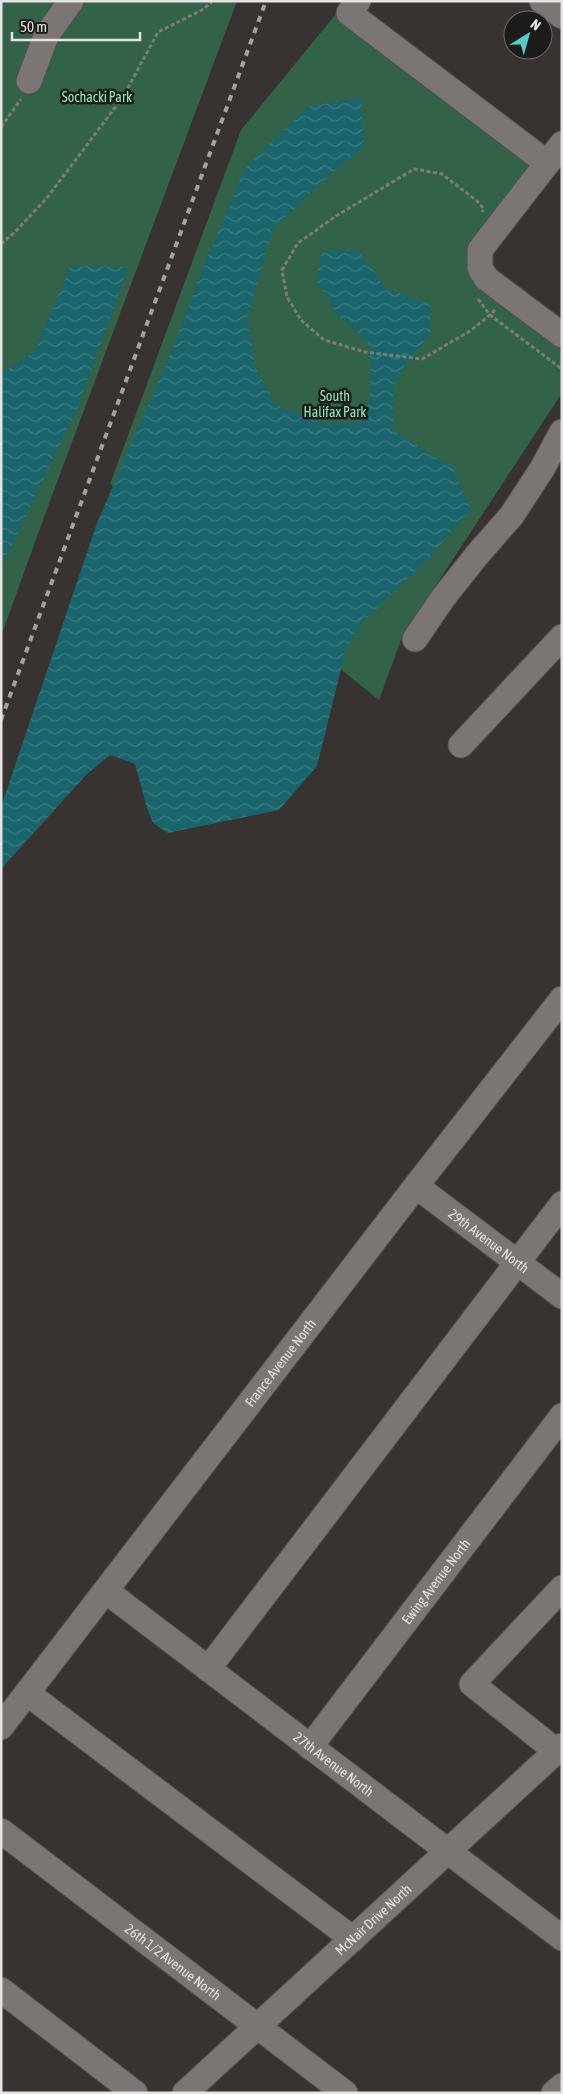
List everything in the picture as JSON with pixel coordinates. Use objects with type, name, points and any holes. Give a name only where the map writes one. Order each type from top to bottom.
[{"type":"street","points":[[29,81],[46,36],[71,1]]},
{"type":"street","points":[[358,1],[349,13],[554,153],[480,250],[480,268],[486,278],[562,335]]},
{"type":"street","points":[[542,1],[562,16]]},
{"type":"street","points":[[415,639],[476,555],[512,515],[542,469],[562,432]]},
{"type":"street","points":[[461,745],[562,637]]},
{"type":"street","name":"France Avenue North","points":[[1,1728],[416,1186],[562,1000]]},
{"type":"street","name":"29th Avenue North","points":[[416,1186],[562,1296]]},
{"type":"street","points":[[208,1669],[562,1204]]},
{"type":"street","name":"Ewing Avenue North","points":[[310,1747],[562,1416]]},
{"type":"street","points":[[559,1749],[472,1684],[562,1588]]},
{"type":"street","name":"27th Avenue North","points":[[106,1591],[562,1938]]},
{"type":"street","points":[[27,1693],[353,1939]]},
{"type":"street","name":"McNair Drive North","points":[[185,2093],[559,1749]]},
{"type":"street","name":"26th 1/2 Avenue North","points":[[1,1831],[345,2093]]},
{"type":"street","points":[[1,1990],[135,2093]]},
{"type":"street","points":[[554,2093],[562,2086]]},
{"type":"path","points":[[1,244],[46,199],[122,98],[158,32],[202,10],[213,1]]},
{"type":"path","points":[[1,127],[20,101],[29,81]]},
{"type":"path","points":[[492,236],[476,224],[484,209],[477,200],[442,174],[414,169],[336,216],[298,243],[282,270],[288,297],[301,320],[324,340],[365,352],[422,359],[470,331],[510,296]]},
{"type":"path","points":[[475,296],[490,315],[562,369]]},
{"type":"green space","name":"Sochacki Park","points":[[1,1],[237,1],[1,636]]},
{"type":"green space","name":"South Halifax Park","points":[[340,9],[535,161],[469,245],[468,265],[474,284],[562,350],[562,393],[402,637],[379,700],[110,484],[241,130]]},
{"type":"water","points":[[361,98],[364,146],[317,186],[272,230],[247,319],[256,369],[276,405],[321,423],[361,423],[370,399],[371,372],[368,342],[337,315],[316,279],[322,252],[357,250],[386,288],[430,305],[431,334],[406,363],[393,388],[393,430],[453,468],[471,509],[427,560],[362,623],[346,649],[317,766],[279,810],[168,833],[153,823],[135,764],[110,755],[86,775],[1,869],[1,807],[97,523],[176,341],[202,270],[246,166],[308,106]]},
{"type":"water","points":[[70,266],[128,267],[78,407],[1,567],[1,373],[35,351]]},
{"type":"railway","points":[[1,720],[266,1]]}]
